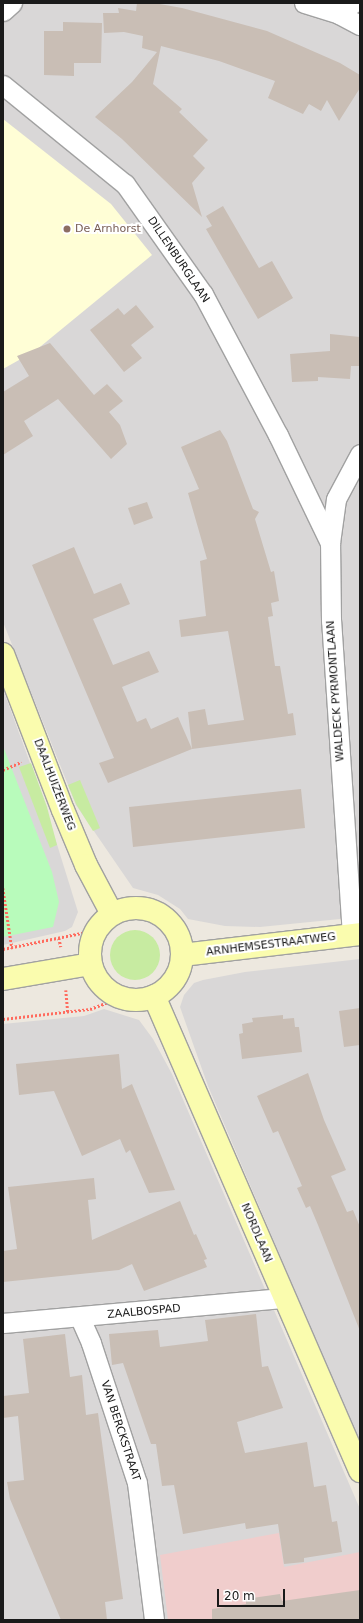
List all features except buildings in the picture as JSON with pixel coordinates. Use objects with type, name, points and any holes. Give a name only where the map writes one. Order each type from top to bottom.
[{"type":"main road","name":"DAALHUIZERWEG","points":[[3,654],[63,810],[86,865],[112,914]]},
{"type":"main road","points":[[136,908],[159,914],[176,931],[182,955],[174,979],[154,996],[133,999],[122,997],[102,984],[91,964],[90,948],[97,930],[112,914],[136,908]]},
{"type":"main road","name":"ARNHEMSESTRAATWEG","points":[[182,955],[356,935]]},
{"type":"main road","points":[[3,979],[91,964]]},
{"type":"main road","name":"NORDLAAN","points":[[154,996],[360,1471]]},
{"type":"street","points":[[3,11],[12,3]]},
{"type":"street","points":[[304,3],[346,9],[360,25]]},
{"type":"street","name":"DILLENBURGLAAN","points":[[3,85],[125,184],[203,294],[278,435],[330,543]]},
{"type":"street","name":"WALDECK PYRMONTLAAN","points":[[356,935],[331,621],[330,543],[336,499],[360,454]]},
{"type":"street","name":"ZAALBOSPAD","points":[[3,1322],[80,1318],[284,1298]]},
{"type":"street","name":"VAN BERCKSTRAAT","points":[[80,1318],[91,1343],[138,1483],[154,1620]]},
{"type":"path","points":[[3,888],[12,948]]},
{"type":"path","points":[[3,949],[97,930]]},
{"type":"path","points":[[3,1019],[90,1009],[122,997]]},
{"type":"shaded area","points":[[3,3],[360,3],[360,917],[260,927],[225,926],[188,919],[180,909],[158,895],[133,888],[76,805],[3,622]]},
{"type":"shaded area","name":"De Arnhorst","points":[[3,119],[111,204],[152,255],[35,351],[3,369]]},
{"type":"shaded area","points":[[3,689],[41,793],[78,912],[72,927],[65,931],[3,945]]},
{"type":"shaded area","points":[[360,959],[360,1444],[208,1086],[180,1007],[184,995],[194,983],[203,980],[245,972]]},
{"type":"shaded area","points":[[104,1009],[139,1020],[153,1039],[172,1074],[360,1509],[360,1620],[3,1620],[3,1024],[84,1016]]},
{"type":"shaded area","points":[[279,1533],[284,1567],[360,1552],[360,1620],[168,1620],[160,1555]]},
{"type":"green space","points":[[3,746],[52,872],[59,902],[53,927],[3,937]]},
{"type":"green space","points":[[31,763],[47,807],[57,845],[50,848],[19,767]]},
{"type":"green space","points":[[80,780],[100,828],[93,831],[76,804],[68,785]]},
{"type":"green space","points":[[135,930],[149,934],[156,941],[160,955],[156,969],[149,976],[135,980],[121,976],[114,969],[110,955],[114,941],[121,934]]},
{"type":"place","name":"De Arnhorst","points":[[67,229]]}]
